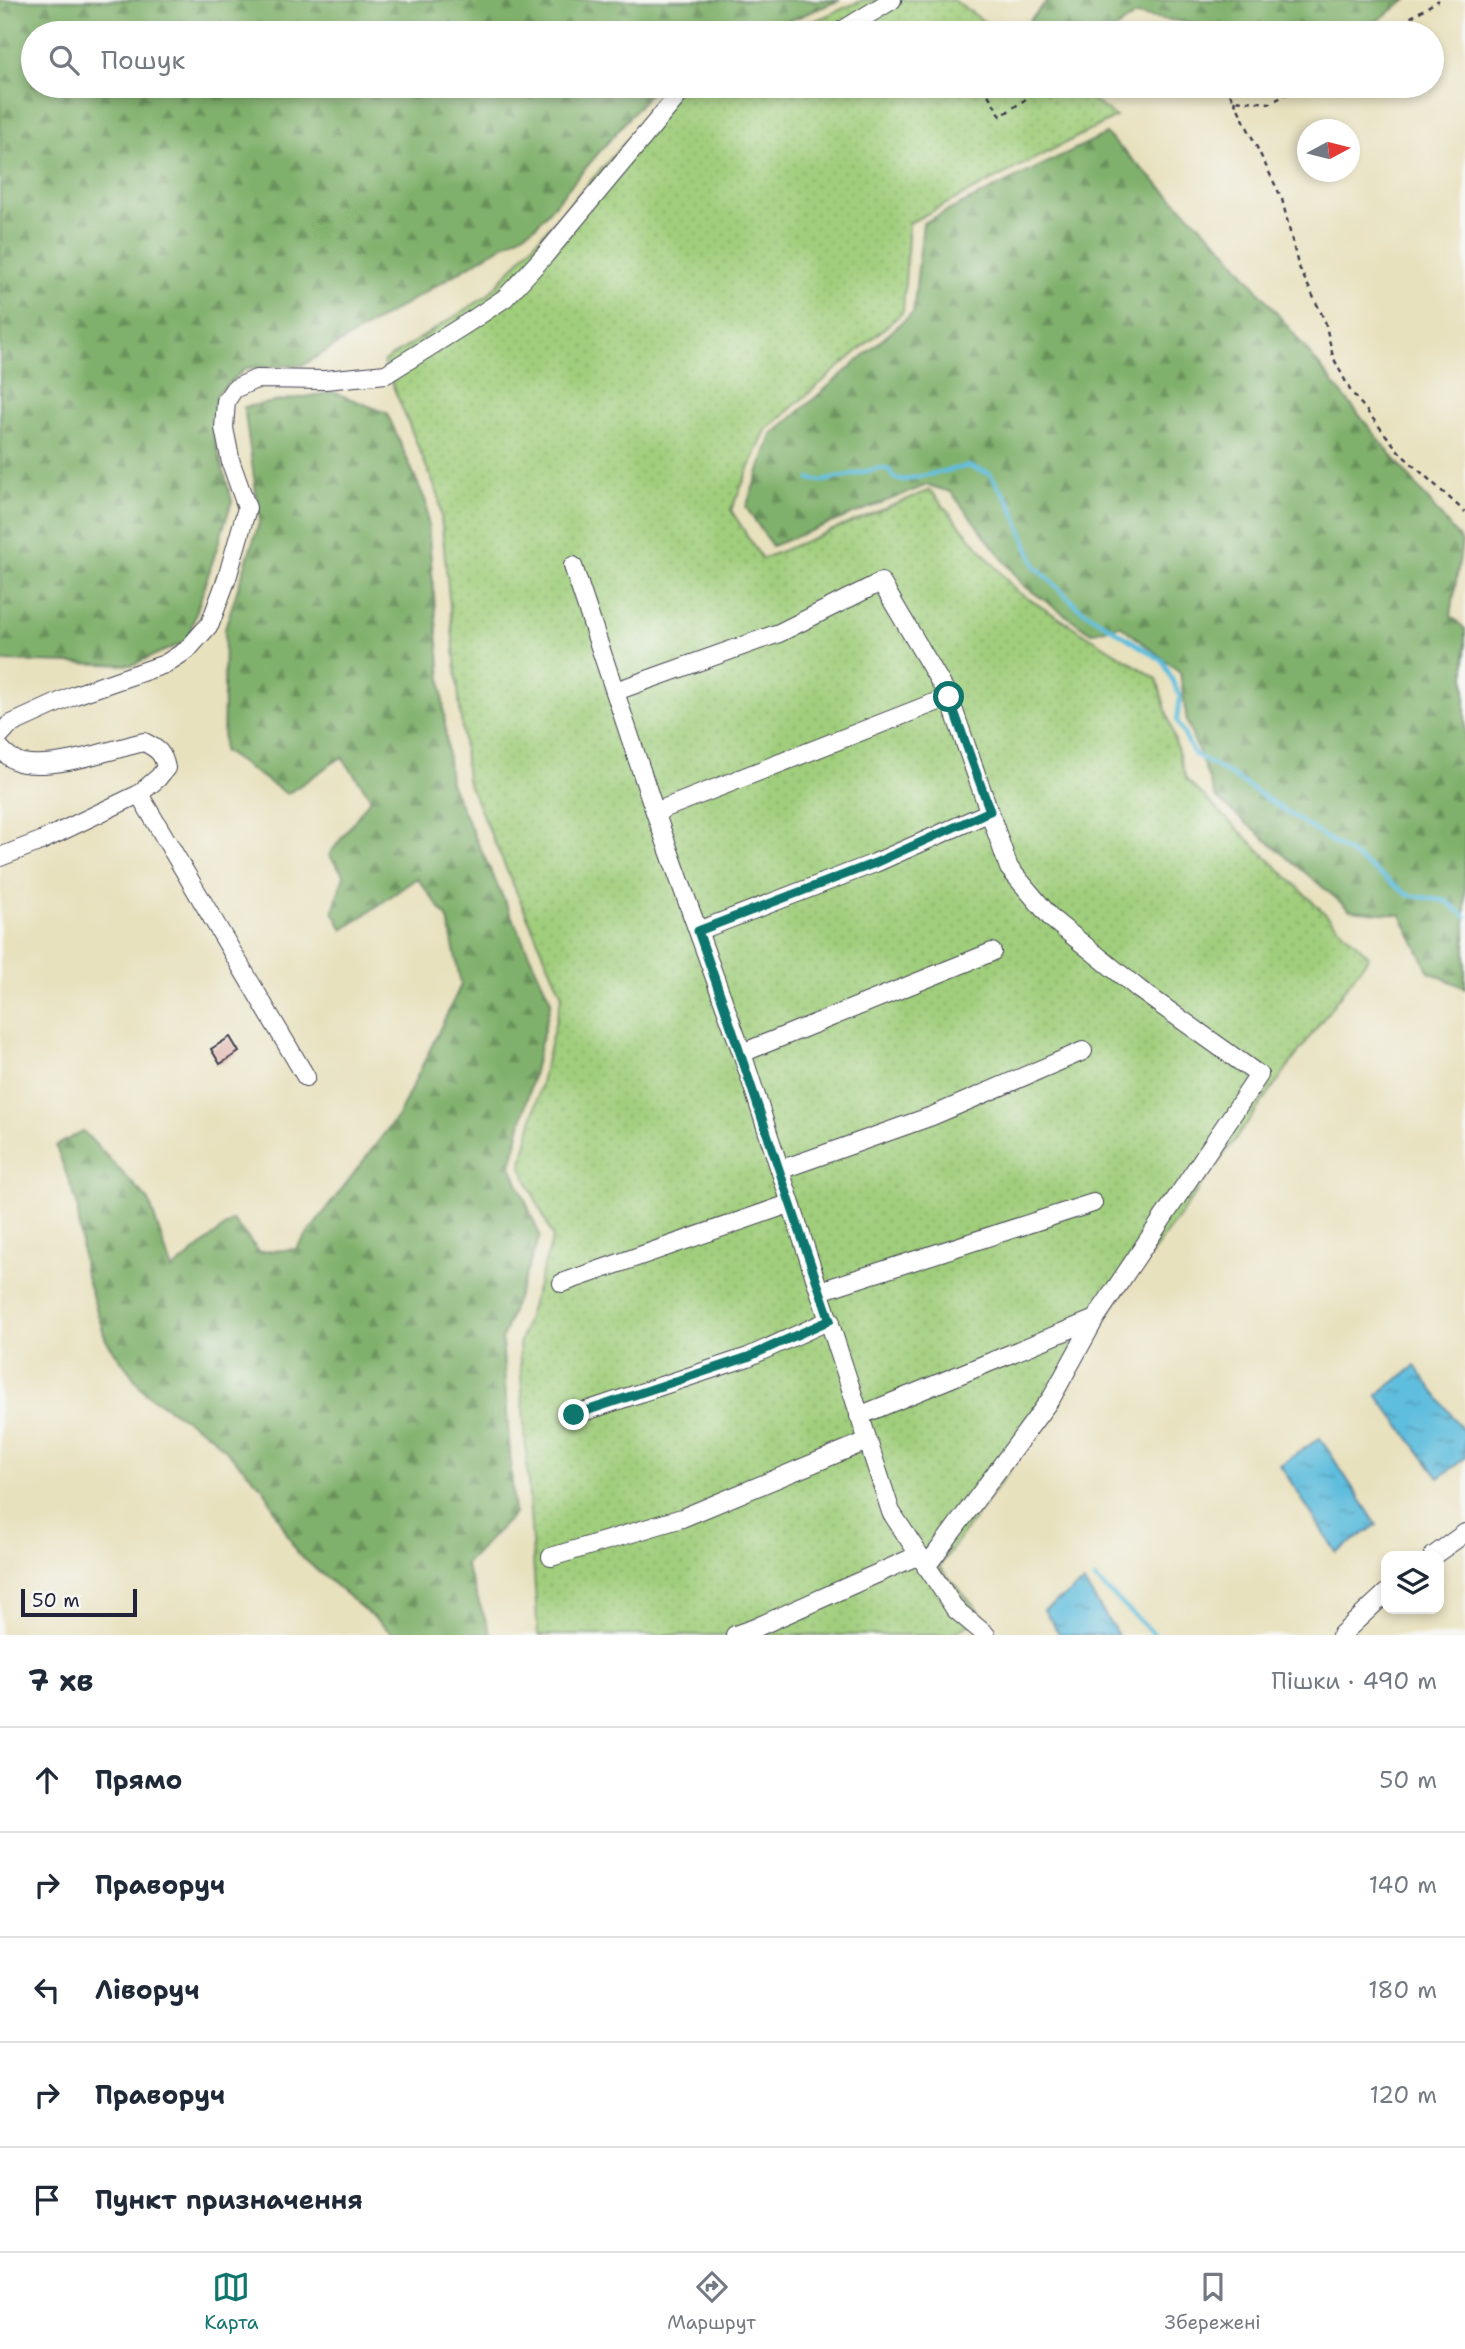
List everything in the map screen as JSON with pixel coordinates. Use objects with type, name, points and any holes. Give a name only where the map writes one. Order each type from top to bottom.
[{"type":"street","points":[[858,21],[892,0]]},
{"type":"street","points":[[0,735],[9,725],[75,695],[164,664],[187,650],[210,624],[247,508],[231,463],[224,428],[226,401],[234,389],[256,379],[325,380],[386,374],[469,322],[505,298],[545,255],[676,98]]},
{"type":"street","points":[[573,566],[655,812],[742,1053],[891,1512],[955,1609],[986,1635]]},
{"type":"street","points":[[616,691],[779,633],[880,582],[949,697],[1009,868],[1052,919],[1140,990],[1259,1075],[1095,1319],[1052,1397],[923,1561],[735,1635]]},
{"type":"street","points":[[655,812],[949,697]]},
{"type":"street","points":[[0,748],[8,757],[21,762],[50,764],[144,742],[158,749],[166,768],[139,794],[41,841],[0,857]]},
{"type":"street","points":[[139,794],[306,1077]]},
{"type":"street","points":[[698,931],[875,863],[990,811]]},
{"type":"street","points":[[742,1053],[992,952]]},
{"type":"street","points":[[780,1170],[932,1116],[1083,1051]]},
{"type":"street","points":[[820,1291],[1093,1203]]},
{"type":"street","points":[[562,1283],[789,1204]]},
{"type":"street","points":[[859,1416],[1095,1319]]},
{"type":"street","points":[[574,1415],[748,1357],[830,1320]]},
{"type":"street","points":[[551,1557],[682,1518],[867,1441]]},
{"type":"street","points":[[1440,1551],[1465,1533]]},
{"type":"street","points":[[1341,1635],[1381,1598]]},
{"type":"path","points":[[1405,21],[1439,0]]},
{"type":"path","points":[[990,98],[1001,116],[1027,98]]},
{"type":"path","points":[[1234,100],[1271,103],[1280,98]]},
{"type":"path","points":[[1234,100],[1282,199],[1298,265],[1325,321],[1333,358],[1350,390],[1401,454],[1465,512]]},
{"type":"green space","points":[[0,0],[840,0],[788,21],[21,21],[21,98],[646,98],[536,226],[303,365],[246,368],[217,394],[212,431],[232,501],[187,641],[132,665],[0,663]]},
{"type":"green space","points":[[863,0],[954,0],[983,21],[814,21]]},
{"type":"green space","points":[[1048,0],[1407,0],[1376,21],[1178,21],[1136,15],[1127,21],[1029,21]]},
{"type":"green space","points":[[665,98],[1090,98],[1116,117],[909,223],[903,312],[766,430],[731,510],[762,559],[930,490],[1016,591],[1157,679],[1186,779],[1369,956],[1104,1319],[1058,1403],[939,1567],[984,1617],[950,1635],[538,1635],[519,1345],[553,1237],[521,1167],[562,995],[467,780],[439,497],[383,362],[487,296]]},
{"type":"green space","points":[[1106,134],[1224,248],[1462,542],[1451,616],[1465,629],[1465,988],[1429,972],[1401,915],[1350,910],[1216,798],[1187,722],[1180,672],[1120,625],[1091,633],[1023,585],[951,492],[927,485],[772,546],[746,507],[772,435],[913,313],[923,223]]},
{"type":"green space","points":[[333,392],[387,413],[426,502],[450,783],[551,1001],[511,1166],[540,1236],[502,1339],[514,1514],[465,1564],[491,1635],[394,1635],[297,1553],[264,1489],[214,1438],[145,1393],[106,1340],[84,1270],[77,1203],[56,1146],[83,1131],[149,1201],[172,1270],[233,1220],[259,1252],[296,1249],[399,1114],[461,985],[448,919],[417,878],[343,930],[333,911],[344,875],[329,855],[371,798],[342,757],[287,794],[223,751],[225,628],[260,520],[244,407]]},
{"type":"water","points":[[1415,1366],[1465,1433],[1465,1458],[1439,1478],[1377,1395]]},
{"type":"water","points":[[1320,1438],[1377,1525],[1336,1552],[1280,1465]]},
{"type":"water","points":[[1084,1583],[1118,1635],[1060,1635],[1044,1610]]},
{"type":"building","points":[[230,1037],[239,1052],[220,1064],[211,1049]]},
{"type":"waterway","points":[[810,479],[823,481],[881,468],[889,470],[894,478],[904,480],[968,466],[989,473],[1011,504],[1035,566],[1078,607],[1163,661],[1180,696],[1177,721],[1194,754],[1231,775],[1408,895],[1446,901],[1465,916]]},
{"type":"waterway","points":[[1095,1579],[1155,1635]]},
{"type":"route","points":[[574,1415],[748,1357],[830,1320],[789,1204],[742,1053],[698,931],[875,863],[990,811],[949,697]]}]
